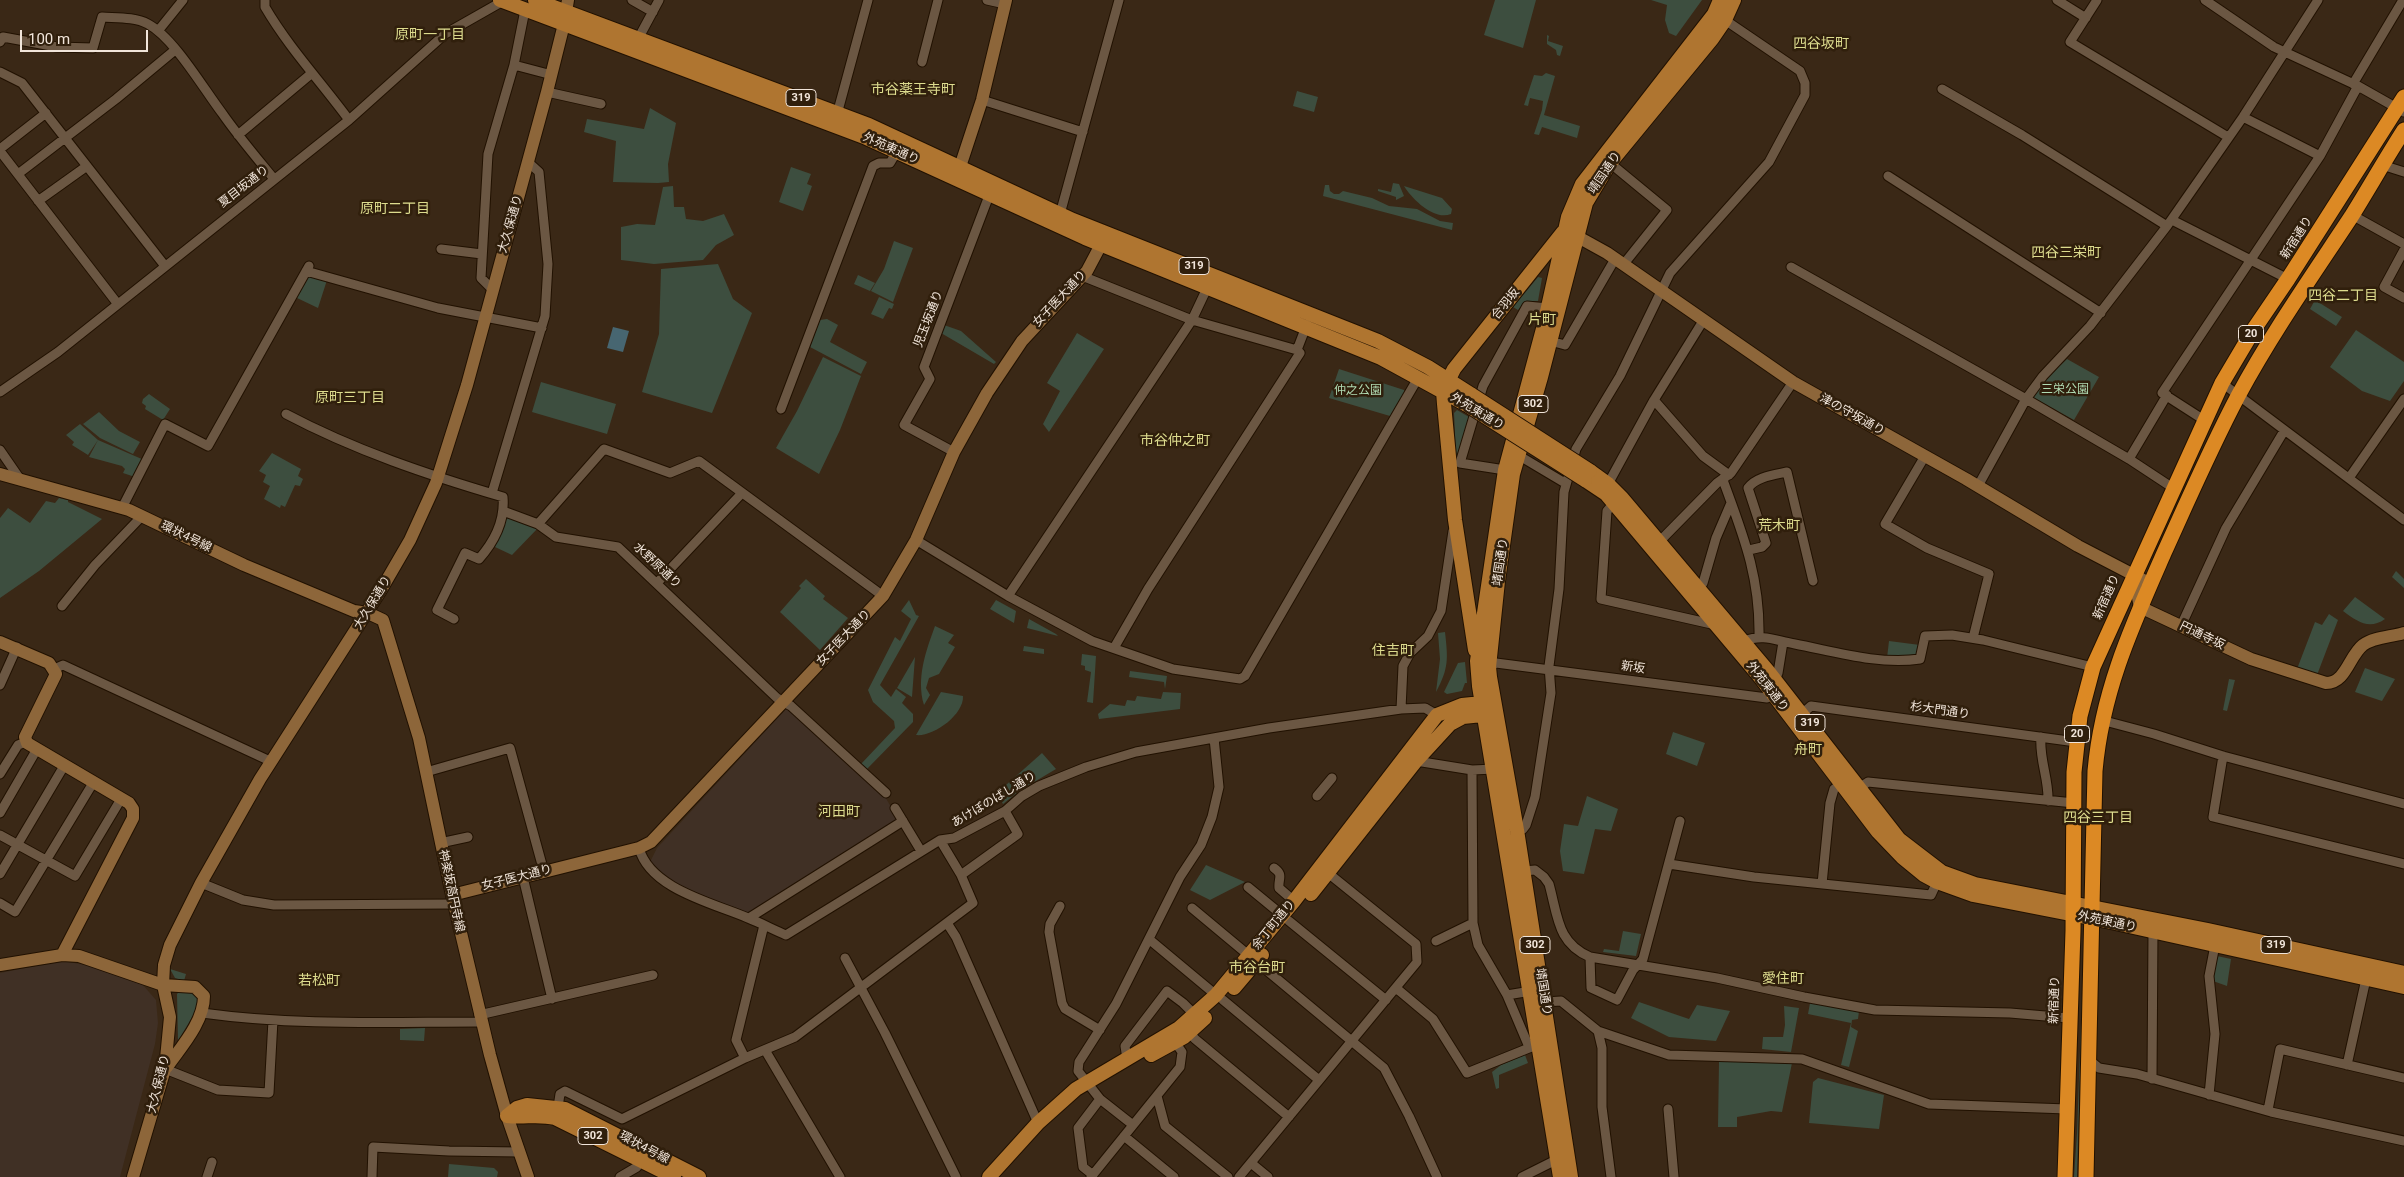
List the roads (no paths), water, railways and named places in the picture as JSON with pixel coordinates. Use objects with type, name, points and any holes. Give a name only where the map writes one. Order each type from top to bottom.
[{"type":"highway","name":"新宿通り","points":[[2065,1177],[2076,742],[2092,667],[2222,383],[2254,329],[2402,105]]},
{"type":"highway","name":"20","points":[[2086,1177],[2095,772],[2101,720],[2119,658],[2140,607],[2238,396],[2303,288],[2352,216],[2404,130]]},
{"type":"main road","name":"外苑東通り","points":[[502,0],[566,12],[638,39],[835,118],[897,151],[958,172],[1060,214],[1105,239],[1207,287],[1378,341],[1587,476],[1614,503],[1716,625],[1773,686],[1802,713],[1907,847],[1942,872],[1975,884],[2073,909],[2404,973]]},
{"type":"main road","name":"靖国通り","points":[[1483,664],[1495,610],[1517,461],[1552,336],[1582,184],[1714,14],[1720,0]]},
{"type":"main road","name":"靖国通り","points":[[1560,1177],[1558,1159],[1534,1046],[1531,991],[1495,769],[1483,664],[1486,596],[1505,470],[1548,308],[1562,245],[1571,233],[1591,192],[1610,163],[1725,20],[1734,0]]},
{"type":"main road","name":"外苑東通り","points":[[566,12],[835,118],[903,139],[990,194],[1105,239],[1213,274],[1282,310]]},
{"type":"main road","name":"合羽坂","points":[[1446,386],[1454,369],[1535,269],[1571,233]]},
{"type":"main road","points":[[1535,269],[1562,245]]},
{"type":"main road","points":[[1549,256],[1553,256],[1556,260],[1554,281]]},
{"type":"main road","name":"外苑東通り","points":[[1308,320],[1418,378],[1446,386]]},
{"type":"main road","name":"302","points":[[1446,386],[1454,463],[1455,520],[1466,594],[1483,664]]},
{"type":"main road","name":"外苑東通り","points":[[1587,476],[1608,484],[1743,641],[1842,784],[1891,847],[1912,866],[1937,882],[1973,895],[2073,909]]},
{"type":"main road","points":[[1466,594],[1486,596],[1495,610]]},
{"type":"main road","name":"余丁町通り","points":[[1286,918],[1294,901],[1437,715],[1462,704],[1489,708]]},
{"type":"main road","name":"靖国通り","points":[[1489,708],[1517,830],[1571,1177]]},
{"type":"main road","name":"余丁町通り","points":[[1000,1177],[1054,1120],[1093,1090],[1127,1059],[1189,1032],[1286,918],[1328,873],[1416,761],[1450,724],[1489,708]]},
{"type":"main road","name":"外苑東通り","points":[[2150,925],[2215,945],[2404,987]]},
{"type":"main road","name":"余丁町通り","points":[[989,1177],[1038,1123],[1093,1090],[1172,1038],[1195,1015],[1220,997]]},
{"type":"main road","name":"環状4号線","points":[[507,1116],[517,1108],[527,1106],[558,1107],[580,1115],[699,1177]]},
{"type":"main road","name":"環状4号線","points":[[507,1116],[521,1118],[539,1115],[555,1118],[674,1177]]},
{"type":"street","points":[[158,31],[183,0]]},
{"type":"street","points":[[265,0],[265,7],[296,56],[349,120]]},
{"type":"street","name":"夏目坂通り","points":[[0,392],[58,352],[117,303],[349,120],[445,34],[502,0]]},
{"type":"street","points":[[632,0],[653,12]]},
{"type":"street","points":[[638,39],[659,0]]},
{"type":"street","points":[[835,118],[868,0]]},
{"type":"street","points":[[922,62],[938,0]]},
{"type":"street","points":[[958,172],[982,100],[1006,2],[987,0]]},
{"type":"street","points":[[1060,214],[1120,0]]},
{"type":"street","points":[[2056,0],[2086,18]]},
{"type":"street","points":[[2097,0],[2070,42],[2228,137]]},
{"type":"street","points":[[2205,0],[2283,52],[2402,105]]},
{"type":"street","points":[[1978,486],[2026,399],[2101,312],[2169,223],[2243,117],[2318,0]]},
{"type":"street","points":[[2204,420],[2162,393],[2320,156],[2356,85],[2403,0]]},
{"type":"street","points":[[493,290],[480,278],[488,154],[530,5]]},
{"type":"street","name":"大久保通り","points":[[133,1177],[165,1069],[170,1017],[164,985],[164,965],[170,945],[201,882],[270,761],[368,613],[410,540],[438,477],[462,402],[493,290],[552,75],[566,12]]},
{"type":"street","points":[[0,42],[3,37],[58,47],[94,48],[102,17],[128,18],[147,23],[158,31],[175,50],[238,135],[274,179]]},
{"type":"street","points":[[1517,830],[1523,829],[1526,826],[1535,797],[1550,693],[1550,653],[1559,589],[1565,483],[1576,449],[1620,376],[1670,274],[1769,162],[1805,95],[1804,78],[1800,71],[1725,20]]},
{"type":"street","points":[[18,174],[175,50]]},
{"type":"street","points":[[514,65],[552,75]]},
{"type":"street","points":[[0,72],[22,83],[165,266]]},
{"type":"street","points":[[238,135],[312,73]]},
{"type":"street","points":[[1942,90],[2022,135],[2169,223],[2288,279]]},
{"type":"street","points":[[547,92],[601,104]]},
{"type":"street","points":[[982,100],[1083,132]]},
{"type":"street","points":[[46,113],[0,150],[117,303]]},
{"type":"street","points":[[2243,117],[2320,156]]},
{"type":"street","points":[[781,409],[874,166],[879,162],[890,163],[897,151]]},
{"type":"street","points":[[492,494],[545,316],[548,264],[547,243],[539,172],[528,162]]},
{"type":"street","points":[[1552,336],[1554,342],[1565,345],[1619,262],[1667,210],[1610,163]]},
{"type":"street","points":[[2382,165],[2404,172]]},
{"type":"street","points":[[38,201],[87,166]]},
{"type":"street","points":[[1888,176],[2101,312]]},
{"type":"street","name":"児玉坂通り","points":[[954,452],[904,426],[930,379],[924,367],[990,194]]},
{"type":"street","points":[[2352,216],[2404,244]]},
{"type":"street","name":"津の守坂通り","points":[[1571,233],[1619,262],[1793,382],[1978,486],[2078,546],[2151,584]]},
{"type":"street","name":"女子医大通り","points":[[453,900],[523,877],[639,848],[651,842],[883,596],[916,540],[954,452],[987,393],[1022,341],[1091,265],[1105,239]]},
{"type":"street","points":[[441,249],[482,254]]},
{"type":"street","points":[[2404,250],[2384,287],[2404,298]]},
{"type":"street","points":[[1791,267],[2026,399],[2129,459],[2173,488]]},
{"type":"street","points":[[122,508],[165,424],[208,446],[308,269],[428,305],[484,318],[542,328]]},
{"type":"street","points":[[1008,596],[1192,320],[1213,274]]},
{"type":"street","points":[[1082,276],[1192,320],[1297,350]]},
{"type":"street","points":[[1505,470],[1454,463],[1483,386],[1527,306],[1548,308]]},
{"type":"street","points":[[1114,648],[1148,589],[1300,354],[1297,350],[1308,320]]},
{"type":"street","points":[[1608,484],[1654,400],[1702,321]]},
{"type":"street","points":[[916,540],[1070,631],[1173,669],[1240,679],[1245,676],[1418,378]]},
{"type":"street","points":[[1659,542],[1726,478],[1745,455],[1793,382]]},
{"type":"street","points":[[2222,383],[2284,432],[2404,520]]},
{"type":"street","points":[[2129,459],[2167,396]]},
{"type":"street","points":[[2349,478],[2404,399]]},
{"type":"street","points":[[1654,400],[1703,456],[1726,478],[1731,503],[1749,550],[1758,599],[1759,636]]},
{"type":"street","points":[[286,414],[331,438],[438,477],[503,497],[503,511],[492,545],[479,559],[466,553],[436,610],[454,619]]},
{"type":"street","points":[[2181,626],[2226,528],[2284,432]]},
{"type":"street","points":[[538,524],[604,449],[670,473],[699,462],[883,596]]},
{"type":"street","points":[[0,450],[20,479]]},
{"type":"street","points":[[1925,456],[1885,524],[1927,548],[1989,574],[1973,638]]},
{"type":"street","points":[[1517,461],[1523,458],[1565,483]]},
{"type":"street","points":[[1749,550],[1762,547],[1766,543],[1748,488],[1751,483],[1768,476],[1787,472],[1813,581]]},
{"type":"street","name":"環状4号線","points":[[0,474],[122,508],[244,565],[354,611],[368,613]]},
{"type":"street","points":[[657,583],[742,493]]},
{"type":"street","points":[[1614,503],[1607,511],[1601,599],[1716,625]]},
{"type":"street","points":[[1698,588],[1703,583],[1716,538],[1731,503]]},
{"type":"street","name":"水野原通り","points":[[503,511],[538,524],[556,537],[618,547],[777,698],[784,700],[886,793]]},
{"type":"street","points":[[62,606],[95,565],[142,516]]},
{"type":"street","points":[[1402,709],[1403,666],[1410,653],[1428,636],[1441,611],[1455,520]]},
{"type":"street","points":[[2133,575],[2140,607]]},
{"type":"street","name":"円通寺坂","points":[[2140,607],[2251,659],[2329,684],[2341,676],[2362,645],[2404,633]]},
{"type":"street","name":"神楽坂高円寺線","points":[[368,613],[383,620],[412,710],[480,1018],[507,1116],[528,1177]]},
{"type":"street","points":[[1743,641],[1759,636],[1843,655],[1900,662],[1920,659],[1925,636],[1952,635],[1973,638],[2092,667]]},
{"type":"street","points":[[0,642],[49,663],[56,674],[25,737],[26,742]]},
{"type":"street","points":[[1773,686],[1783,642]]},
{"type":"street","points":[[0,685],[17,648]]},
{"type":"street","name":"新坂","points":[[1483,664],[1496,663],[1767,698],[1773,686]]},
{"type":"street","points":[[54,669],[63,666],[69,668],[270,761]]},
{"type":"street","name":"杉大門通り","points":[[1802,713],[1811,706],[2076,742]]},
{"type":"street","name":"あけぼのばし通り","points":[[639,848],[646,863],[668,884],[691,896],[749,918],[786,935],[940,840],[954,838],[1005,811],[1022,796],[1040,786],[1086,767],[1136,752],[1269,728],[1402,709],[1425,708],[1437,715]]},
{"type":"street","points":[[2101,720],[2154,734],[2222,756],[2404,804]]},
{"type":"street","points":[[2041,737],[2040,752],[2049,783],[2048,801]]},
{"type":"street","points":[[1133,1125],[1093,1090],[1078,1071],[1079,1062],[1116,1004],[1150,940],[1180,877],[1201,845],[1212,817],[1219,787],[1214,738]]},
{"type":"street","points":[[26,742],[121,799],[133,809],[133,818],[62,955]]},
{"type":"street","points":[[0,774],[18,745],[26,742]]},
{"type":"street","points":[[426,772],[510,748],[544,872]]},
{"type":"street","points":[[0,813],[37,749]]},
{"type":"street","points":[[2222,756],[2213,817],[2404,864]]},
{"type":"street","points":[[1416,761],[1472,770],[1495,769]]},
{"type":"street","points":[[0,874],[64,766]]},
{"type":"street","points":[[1396,988],[1433,1019],[1467,1073],[1534,1046],[1478,944],[1473,923],[1472,770]]},
{"type":"street","points":[[1317,796],[1332,778]]},
{"type":"street","points":[[0,903],[15,912],[93,782]]},
{"type":"street","points":[[1859,788],[1868,782],[2074,803]]},
{"type":"street","points":[[1822,884],[1830,803],[1834,789],[1842,784]]},
{"type":"street","points":[[0,834],[75,876],[121,799]]},
{"type":"street","points":[[895,808],[921,851]]},
{"type":"street","points":[[960,875],[1018,834],[1005,811]]},
{"type":"street","points":[[749,918],[903,821]]},
{"type":"street","points":[[1590,957],[1591,988],[1617,1000],[1637,964],[1643,959],[1680,821]]},
{"type":"street","points":[[440,843],[468,837]]},
{"type":"street","points":[[558,1107],[560,1094],[565,1091],[622,1119],[745,1058],[795,1037],[973,903],[940,840]]},
{"type":"street","points":[[1669,864],[1822,884],[1931,895],[1937,882]]},
{"type":"street","points":[[1274,868],[1280,872],[1279,888],[1294,901]]},
{"type":"street","points":[[1524,871],[1535,870],[1544,877],[1549,884],[1567,941],[1578,952],[1590,957],[1637,964],[1875,1010],[2002,1013],[2069,1018]]},
{"type":"street","points":[[1240,1177],[1417,962],[1416,944],[1328,873]]},
{"type":"street","points":[[523,877],[552,999]]},
{"type":"street","points":[[201,882],[243,900],[274,905],[453,900]]},
{"type":"street","points":[[1248,887],[1386,1000]]},
{"type":"street","points":[[1060,906],[1050,924],[1048,932],[1062,1003],[1065,1009],[1100,1030]]},
{"type":"street","points":[[1192,908],[1384,1068],[1437,1177]]},
{"type":"street","points":[[947,923],[956,937],[1038,1123]]},
{"type":"street","points":[[1436,941],[1473,923]]},
{"type":"street","points":[[745,1058],[736,1040],[764,925]]},
{"type":"street","points":[[2150,925],[2152,1079]]},
{"type":"street","points":[[1150,940],[1319,1080]]},
{"type":"street","points":[[2209,1095],[2215,1034],[2209,976],[2215,945]]},
{"type":"street","points":[[0,965],[62,955],[79,956],[164,985],[195,987],[204,996],[202,1012],[182,1046],[165,1069],[218,1090],[268,1093],[273,1020]]},
{"type":"street","points":[[845,958],[861,986],[956,1177]]},
{"type":"street","points":[[202,1012],[273,1020],[370,1024],[480,1018],[653,975]]},
{"type":"street","points":[[2347,1065],[2366,979]]},
{"type":"street","points":[[1127,1059],[1125,1046],[1167,991],[1195,1015]]},
{"type":"street","points":[[1507,995],[1531,991]]},
{"type":"street","points":[[1545,1002],[1561,1001],[1598,1031],[1669,1055],[1802,1059],[1929,1104],[2067,1109]]},
{"type":"street","points":[[1598,1031],[1602,1048],[1602,1107],[1611,1177]]},
{"type":"street","points":[[1189,1032],[1194,1039],[1289,1117]]},
{"type":"street","points":[[1093,1090],[1078,1128],[1083,1167],[1092,1176],[1180,1067],[1182,1052],[1172,1038]]},
{"type":"street","points":[[2268,1110],[2280,1049],[2404,1078]]},
{"type":"street","points":[[765,1050],[840,1177]]},
{"type":"street","points":[[2088,1059],[2099,1068],[2152,1079],[2268,1110],[2404,1141]]},
{"type":"street","points":[[1157,1096],[1165,1126],[1228,1177]]},
{"type":"street","points":[[1668,1109],[1674,1177]]},
{"type":"street","points":[[1124,1136],[1174,1177]]},
{"type":"street","points":[[372,1177],[373,1147],[450,1152],[519,1152]]},
{"type":"street","points":[[620,1177],[636,1167],[640,1159]]},
{"type":"street","points":[[1522,1177],[1558,1159]]},
{"type":"street","points":[[207,1177],[212,1162]]},
{"type":"street","points":[[1251,1163],[1268,1177]]},
{"type":"water","points":[[613,327],[629,331],[623,352],[607,348]]},
{"type":"district","name":"原町一丁目","points":[[430,35]]},
{"type":"district","name":"四谷坂町","points":[[1821,44]]},
{"type":"district","name":"市谷薬王寺町","points":[[913,90]]},
{"type":"district","name":"原町二丁目","points":[[395,209]]},
{"type":"district","name":"四谷三栄町","points":[[2066,253]]},
{"type":"district","name":"四谷二丁目","points":[[2343,296]]},
{"type":"district","name":"片町","points":[[1542,320]]},
{"type":"district","name":"原町三丁目","points":[[350,398]]},
{"type":"district","name":"市谷仲之町","points":[[1175,441]]},
{"type":"district","name":"荒木町","points":[[1779,526]]},
{"type":"district","name":"住吉町","points":[[1393,651]]},
{"type":"district","name":"舟町","points":[[1808,750]]},
{"type":"district","name":"河田町","points":[[839,812]]},
{"type":"district","name":"四谷三丁目","points":[[2098,818]]},
{"type":"district","name":"市谷台町","points":[[1257,968]]},
{"type":"district","name":"愛住町","points":[[1783,979]]},
{"type":"district","name":"若松町","points":[[319,981]]},
{"type":"park label","name":"三栄公園","points":[[2065,390]]},
{"type":"park label","name":"仲之公園","points":[[1358,391]]}]
